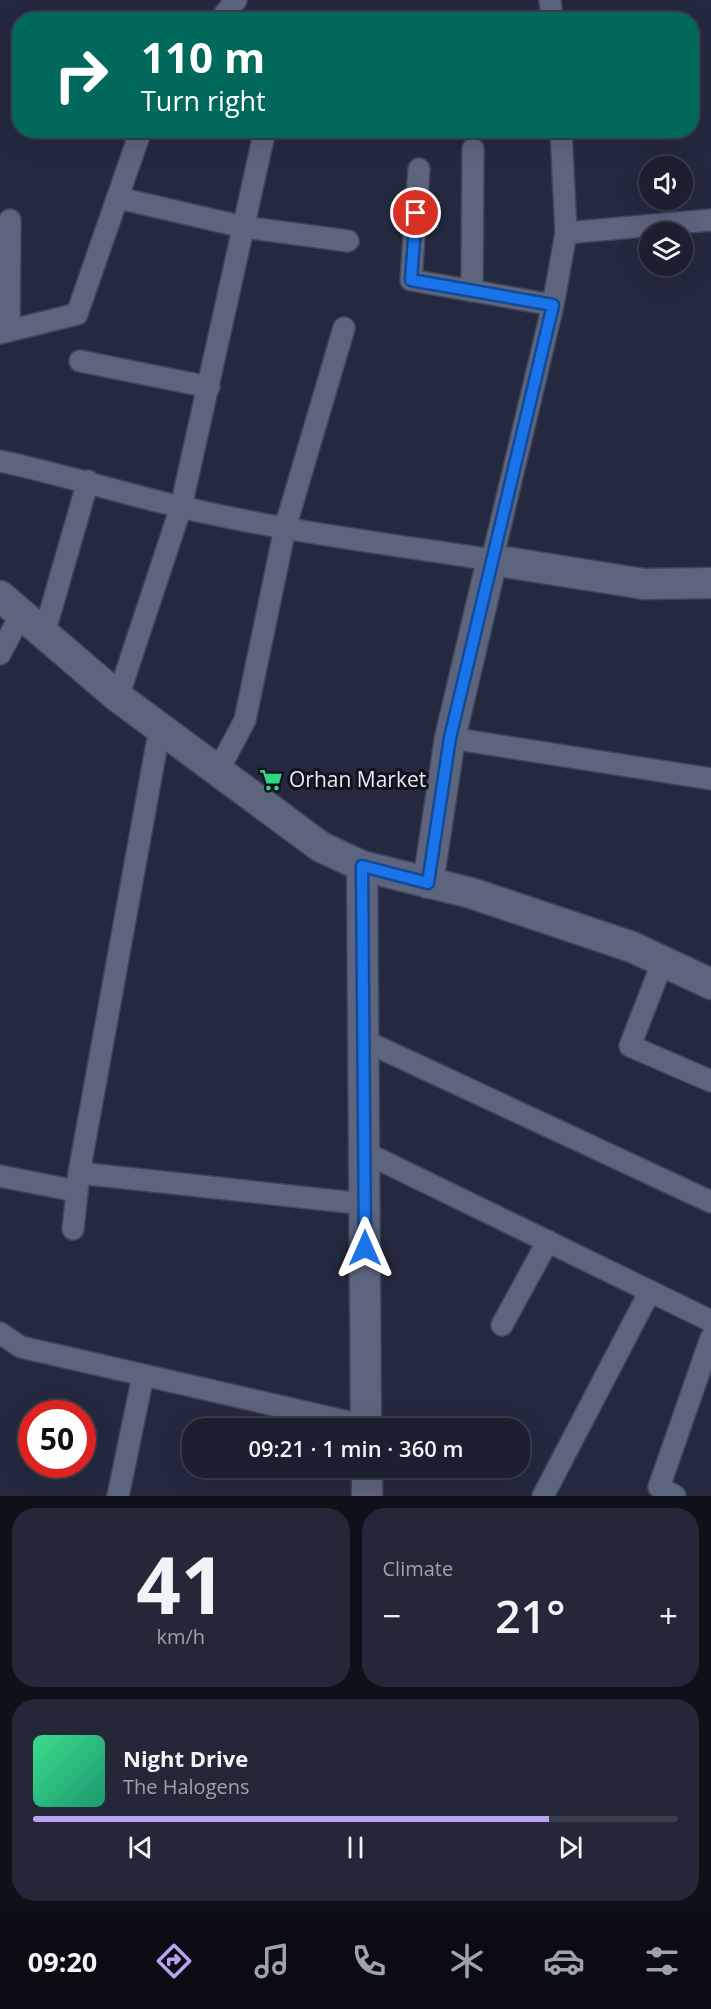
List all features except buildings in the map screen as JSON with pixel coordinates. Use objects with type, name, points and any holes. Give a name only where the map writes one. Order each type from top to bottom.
[{"type":"main road","points":[[428,883],[450,738],[492,560],[644,584],[711,583]]},
{"type":"main road","points":[[10,605],[118,697],[321,847],[362,866],[471,894],[632,946],[711,984]]},
{"type":"main road","points":[[362,866],[366,1418]]},
{"type":"main road","points":[[367,1478],[367,1496]]},
{"type":"street","points":[[226,12],[236,0]]},
{"type":"street","points":[[9,220],[4,332],[77,314],[138,138]]},
{"type":"street","points":[[118,697],[181,507],[263,138]]},
{"type":"street","points":[[0,461],[88,481],[181,507],[285,528],[492,560],[553,305],[566,233],[561,138]]},
{"type":"street","points":[[472,291],[473,149]]},
{"type":"street","points":[[419,169],[411,280],[553,305]]},
{"type":"street","points":[[118,198],[244,227],[348,241]]},
{"type":"street","points":[[566,233],[711,220]]},
{"type":"street","points":[[218,771],[244,720],[285,528],[344,328]]},
{"type":"street","points":[[80,361],[209,387]]},
{"type":"street","points":[[44,633],[88,481]]},
{"type":"street","points":[[0,654],[10,605]]},
{"type":"street","points":[[73,1229],[77,1182],[160,728]]},
{"type":"street","points":[[450,738],[711,779]]},
{"type":"street","points":[[663,961],[630,1046],[711,1081]]},
{"type":"street","points":[[363,1040],[711,1202]]},
{"type":"street","points":[[364,1152],[711,1321]]},
{"type":"street","points":[[0,1176],[364,1204]]},
{"type":"street","points":[[502,1325],[548,1241]]},
{"type":"street","points":[[543,1496],[650,1291]]},
{"type":"street","points":[[0,1333],[21,1347],[327,1418]]},
{"type":"street","points":[[675,1496],[659,1487],[711,1338]]},
{"type":"street","points":[[118,1496],[143,1376]]},
{"type":"place","name":"Orhan Market","points":[[271,780]]},
{"type":"route","points":[[365,1248],[362,866],[428,883],[450,738],[553,305],[411,280],[416,213]]}]
